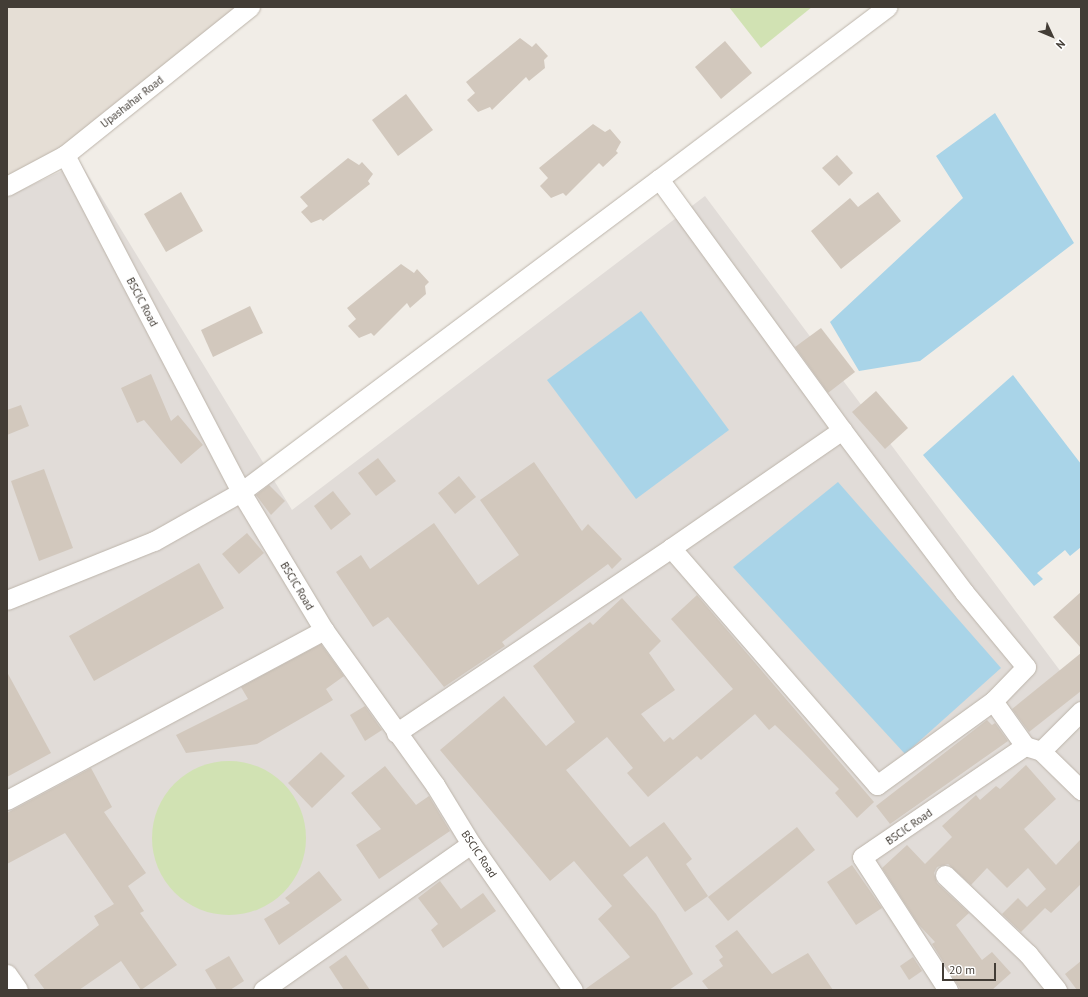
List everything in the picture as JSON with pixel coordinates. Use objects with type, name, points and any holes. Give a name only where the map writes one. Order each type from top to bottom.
[{"type":"street","name":"Upashahar Road","points":[[7,186],[65,155],[250,7]]},
{"type":"street","points":[[7,600],[154,541],[241,492],[887,7]]},
{"type":"street","name":"BSCIC Road","points":[[65,155],[241,492],[324,630],[396,732],[436,785],[471,844],[573,990]]},
{"type":"street","points":[[659,178],[842,430],[964,592],[1026,667],[993,701],[877,785],[671,548]]},
{"type":"street","points":[[396,732],[671,548],[842,430]]},
{"type":"street","points":[[7,800],[324,630]]},
{"type":"street","points":[[993,701],[1033,748],[1081,790]]},
{"type":"street","points":[[1033,748],[1081,711]]},
{"type":"street","name":"BSCIC Road","points":[[948,990],[862,857],[1033,748]]},
{"type":"street","points":[[263,990],[471,844]]},
{"type":"street","points":[[946,875],[1028,954],[1057,990]]},
{"type":"street","points":[[7,974],[18,990]]},
{"type":"shaded area","points":[[7,7],[246,7],[78,149],[7,184]]},
{"type":"shaded area","points":[[80,162],[292,510],[705,196],[1073,688],[1081,683],[1081,990],[7,990],[7,197]]},
{"type":"green space","points":[[729,7],[812,7],[761,48]]},
{"type":"green space","points":[[221,761],[237,761],[259,766],[284,783],[301,808],[305,823],[305,853],[301,868],[284,893],[259,910],[237,915],[221,915],[199,910],[180,898],[169,887],[157,868],[152,846],[152,830],[157,808],[169,789],[180,778],[199,766]]},
{"type":"water","points":[[995,113],[1074,243],[920,361],[859,371],[830,322],[963,198],[936,156]]},
{"type":"water","points":[[641,311],[729,430],[636,499],[547,380]]},
{"type":"water","points":[[1013,375],[1081,464],[1081,547],[1070,556],[1065,550],[1037,573],[1043,579],[1034,586],[923,455]]},
{"type":"water","points":[[838,482],[1001,668],[905,754],[733,567]]},
{"type":"building","points":[[520,38],[532,47],[536,43],[548,56],[544,60],[545,68],[529,81],[526,77],[492,110],[490,107],[478,112],[467,100],[475,93],[466,82]]},
{"type":"building","points":[[725,41],[752,73],[721,99],[695,67]]},
{"type":"building","points":[[406,94],[433,130],[398,156],[372,120]]},
{"type":"building","points":[[593,124],[605,132],[610,129],[621,142],[616,151],[618,153],[603,167],[599,163],[566,196],[563,193],[551,198],[540,186],[548,178],[539,168]]},
{"type":"building","points":[[837,155],[853,173],[839,186],[822,168]]},
{"type":"building","points":[[348,158],[359,165],[362,162],[373,174],[368,181],[370,184],[323,221],[321,219],[311,223],[301,212],[308,206],[300,197]]},
{"type":"building","points":[[181,192],[203,231],[166,252],[144,214]]},
{"type":"building","points":[[878,192],[901,221],[841,269],[811,231],[850,198],[858,207]]},
{"type":"building","points":[[401,264],[414,273],[417,269],[429,282],[425,286],[426,294],[410,308],[407,303],[374,336],[371,333],[359,338],[348,326],[356,319],[347,308]]},
{"type":"building","points":[[250,306],[263,333],[213,357],[201,330]]},
{"type":"building","points":[[821,328],[855,372],[828,393],[795,347]]},
{"type":"building","points":[[151,374],[171,421],[178,415],[203,445],[181,464],[144,420],[137,423],[121,388]]},
{"type":"building","points":[[876,391],[908,428],[885,449],[852,412]]},
{"type":"building","points":[[21,405],[29,426],[7,435],[7,410]]},
{"type":"building","points":[[378,458],[396,481],[376,496],[358,473]]},
{"type":"building","points":[[534,462],[582,531],[588,524],[622,559],[612,569],[608,564],[502,642],[505,646],[444,687],[388,617],[373,627],[336,572],[361,555],[370,569],[434,523],[478,585],[519,555],[480,500]]},
{"type":"building","points":[[44,469],[73,548],[39,561],[11,481]]},
{"type":"building","points":[[459,476],[476,497],[455,514],[438,493]]},
{"type":"building","points":[[269,485],[285,501],[271,515],[256,495]]},
{"type":"building","points":[[333,491],[351,514],[331,530],[314,506]]},
{"type":"building","points":[[247,533],[264,553],[239,574],[222,554]]},
{"type":"building","points":[[199,563],[224,608],[94,681],[69,636]]},
{"type":"building","points":[[1081,592],[1081,648],[1053,617]]},
{"type":"building","points":[[697,595],[874,802],[857,818],[835,793],[839,789],[801,750],[775,725],[769,730],[755,714],[701,760],[697,756],[648,797],[627,773],[633,768],[607,737],[566,770],[630,847],[664,822],[692,859],[686,864],[708,896],[685,912],[647,856],[623,875],[656,914],[693,974],[669,990],[584,990],[630,957],[598,919],[612,906],[574,861],[550,881],[440,750],[504,696],[546,746],[575,722],[533,666],[590,622],[593,625],[622,598],[661,641],[649,653],[675,690],[641,714],[664,742],[670,737],[673,740],[733,689],[671,619]]},
{"type":"building","points":[[321,644],[344,676],[326,689],[333,700],[257,744],[186,753],[176,735],[248,699],[241,687]]},
{"type":"building","points":[[1081,653],[1081,691],[1029,732],[1012,709]]},
{"type":"building","points":[[7,672],[51,753],[7,777]]},
{"type":"building","points":[[365,706],[382,730],[365,741],[350,715]]},
{"type":"building","points":[[987,720],[992,725],[995,723],[1008,741],[890,824],[876,806]]},
{"type":"building","points":[[321,752],[345,776],[312,808],[288,783]]},
{"type":"building","points":[[1026,765],[1056,799],[1024,829],[1056,865],[1081,839],[1081,884],[1051,913],[1045,908],[1021,932],[1002,914],[1018,898],[1027,907],[1046,889],[1028,868],[1007,888],[987,868],[971,885],[948,864],[937,867],[934,873],[937,883],[969,913],[956,925],[982,960],[992,952],[1011,973],[992,990],[961,990],[932,944],[935,942],[918,924],[882,868],[907,845],[925,864],[952,837],[942,826],[976,795],[980,800],[996,786],[1000,789]]},
{"type":"building","points":[[385,766],[416,805],[429,796],[450,831],[379,879],[356,845],[381,829],[351,793]]},
{"type":"building","points":[[91,768],[112,807],[104,812],[146,873],[128,886],[144,911],[140,913],[177,965],[141,990],[121,961],[79,990],[45,990],[34,975],[99,925],[94,916],[114,904],[65,833],[7,864],[7,813]]},
{"type":"building","points":[[797,827],[815,850],[728,921],[708,897]]},
{"type":"building","points":[[852,865],[882,908],[856,925],[827,882]]},
{"type":"building","points":[[319,871],[342,900],[279,945],[264,919],[290,903],[285,898]]},
{"type":"building","points":[[440,881],[461,909],[483,893],[496,911],[443,948],[431,930],[438,924],[418,898]]},
{"type":"building","points":[[737,930],[772,974],[808,953],[833,990],[709,990],[702,981],[723,966],[719,960],[723,957],[715,946]]},
{"type":"building","points":[[346,955],[370,990],[344,990],[329,967]]},
{"type":"building","points":[[229,956],[244,981],[230,990],[217,990],[205,970]]},
{"type":"building","points":[[913,957],[922,971],[909,980],[900,966]]},
{"type":"building","points":[[1081,961],[1081,990],[1077,990],[1065,974]]}]
